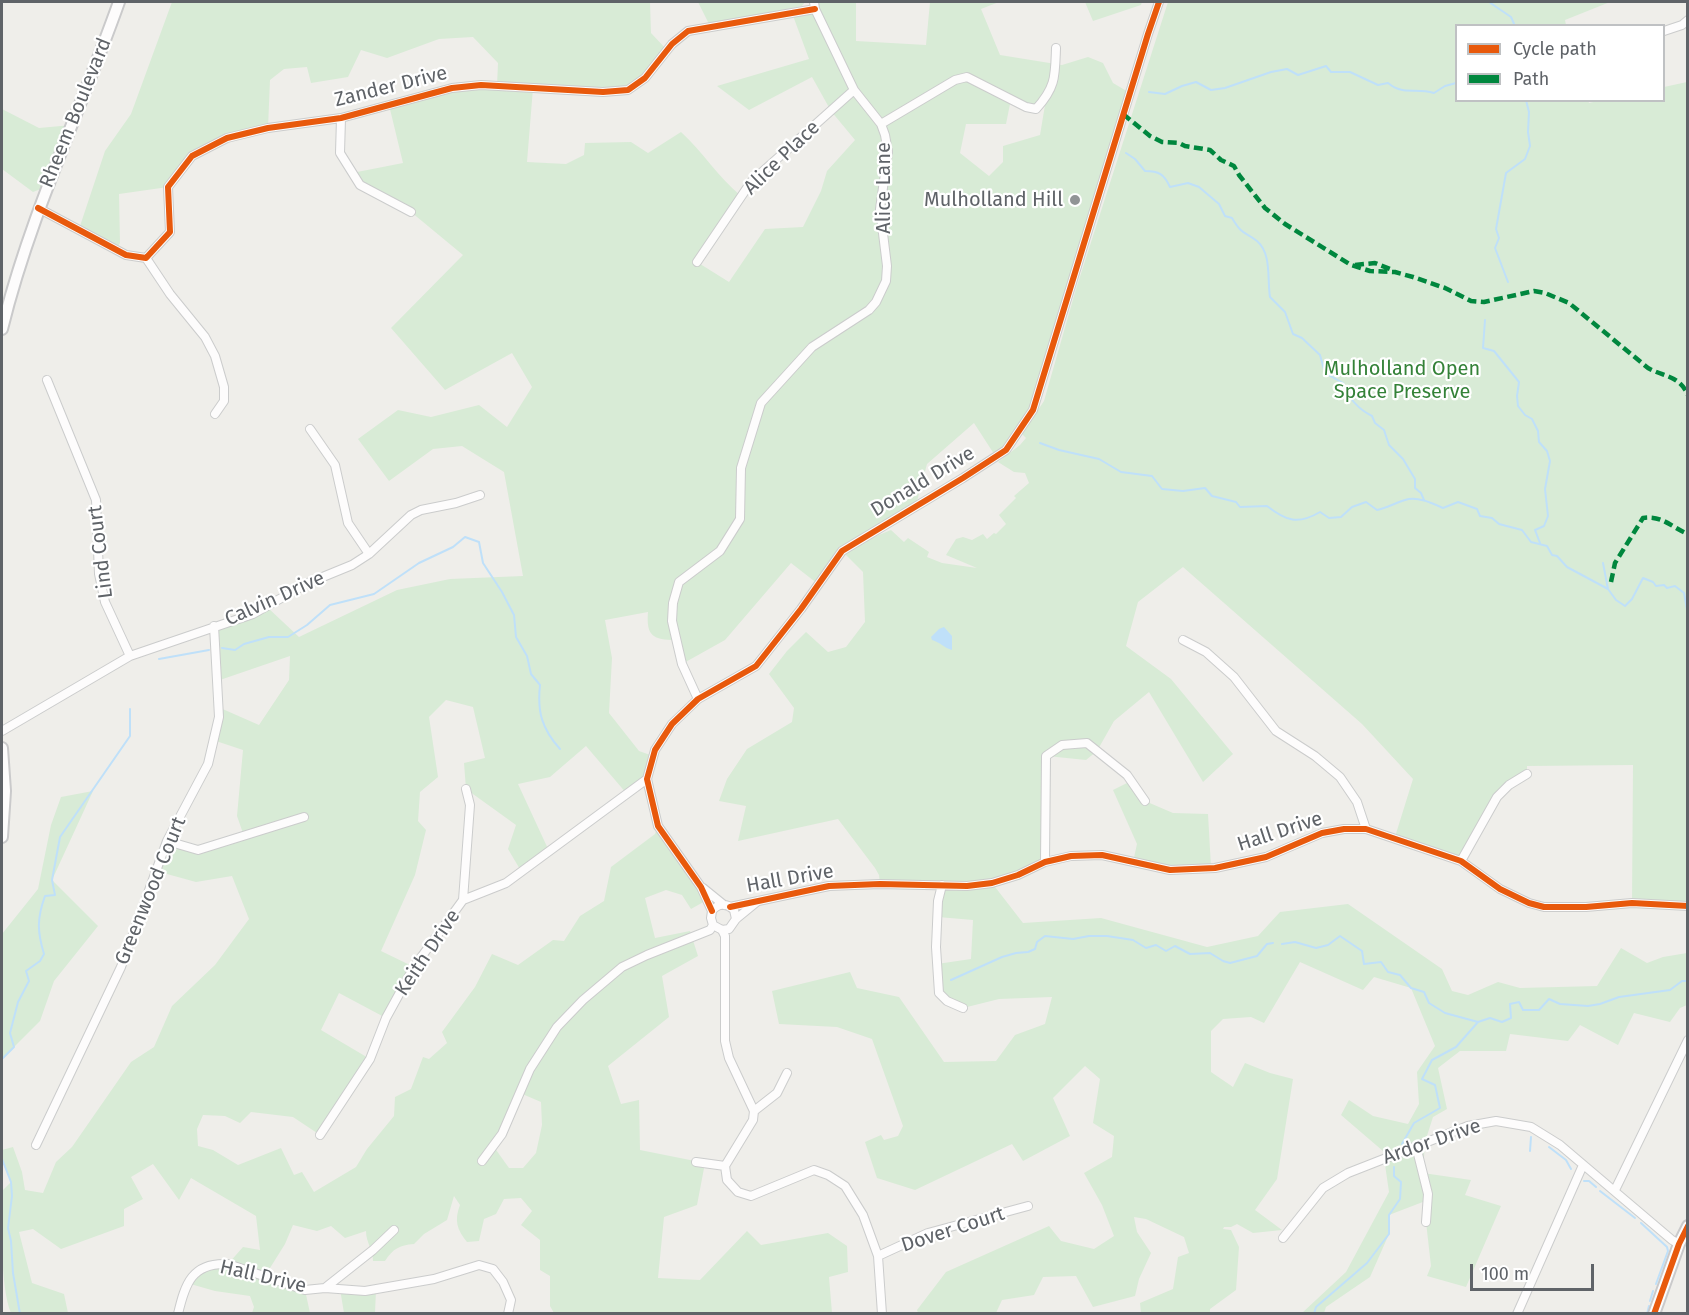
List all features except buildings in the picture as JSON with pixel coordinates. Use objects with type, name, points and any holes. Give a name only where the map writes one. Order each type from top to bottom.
[{"type":"street","name":"Rheem Boulevard","points":[[2,329],[10,294],[38,208],[75,119],[119,2]]},
{"type":"street","name":"Donald Drive","points":[[646,779],[655,750],[672,724],[698,699],[756,666],[801,609],[842,551],[1006,450],[1033,410],[1148,34],[1160,2]]},
{"type":"street","name":"Alice Lane","points":[[698,699],[682,664],[672,621],[673,603],[679,582],[720,551],[740,519],[741,468],[760,404],[812,347],[860,317],[876,302],[886,281],[887,266],[880,209],[888,152],[885,135],[881,124],[854,90],[815,5]]},
{"type":"street","name":"Zander Drive","points":[[146,258],[170,232],[168,187],[192,156],[227,138],[268,128],[341,118],[452,88],[482,85],[603,92],[628,90],[645,78],[672,44],[688,31],[815,5]]},
{"type":"street","points":[[1665,31],[1682,25],[1688,20]]},
{"type":"street","points":[[881,124],[955,80],[967,77],[1026,107],[1036,108],[1046,98],[1055,80],[1056,48]]},
{"type":"street","name":"Alice Place","points":[[697,262],[751,182],[854,90]]},
{"type":"street","points":[[341,118],[340,153],[360,185],[411,212]]},
{"type":"street","points":[[38,208],[126,255],[146,258],[170,294],[205,337],[215,356],[224,387],[224,401],[214,414]]},
{"type":"street","name":"Lind Court","points":[[47,380],[96,500],[99,574],[105,602],[130,656]]},
{"type":"street","points":[[310,429],[335,465],[348,524],[369,554]]},
{"type":"street","name":"Calvin Drive","points":[[2,731],[130,656],[253,614],[308,583],[352,565],[369,554],[411,515],[421,510],[456,503],[480,495]]},
{"type":"street","name":"Greenwood Court","points":[[36,1145],[121,967],[167,842],[208,764],[219,717],[214,626]]},
{"type":"street","points":[[1183,640],[1206,652],[1234,677],[1276,731],[1315,756],[1340,777],[1358,802],[1365,829]]},
{"type":"street","points":[[1045,862],[1046,756],[1062,745],[1087,743],[1127,775],[1145,801]]},
{"type":"street","points":[[2,748],[2,837]]},
{"type":"street","points":[[1461,861],[1497,797],[1509,784],[1527,774]]},
{"type":"street","points":[[646,779],[658,826],[701,887],[712,911],[713,925],[722,930],[725,936],[725,1041],[729,1058],[754,1111],[753,1120],[725,1166],[727,1180],[738,1192],[751,1196],[814,1170],[828,1175],[845,1186],[863,1215],[878,1256],[882,1314]]},
{"type":"street","name":"Keith Drive","points":[[320,1135],[370,1059],[386,1018],[414,967],[464,900],[506,883],[646,779]]},
{"type":"street","points":[[464,900],[470,805],[466,789]]},
{"type":"street","points":[[167,842],[198,850],[304,817]]},
{"type":"street","name":"Hall Drive","points":[[727,906],[829,886],[880,884],[967,886],[992,883],[1018,875],[1045,862],[1071,856],[1102,855],[1170,870],[1215,868],[1266,857],[1322,833],[1344,829],[1365,829],[1461,861],[1512,896],[1544,907],[1586,907],[1632,903],[1688,906]]},
{"type":"street","points":[[942,885],[938,902],[936,947],[939,993],[948,1001],[963,1008]]},
{"type":"street","points":[[701,887],[735,913],[736,919],[732,927],[722,930]]},
{"type":"street","name":"Hall Drive","points":[[736,919],[759,901]]},
{"type":"street","points":[[712,911],[727,906]]},
{"type":"street","points":[[482,1161],[502,1134],[530,1069],[556,1027],[622,967],[710,930],[713,925]]},
{"type":"street","points":[[1615,1190],[1688,1040]]},
{"type":"street","points":[[754,1111],[777,1093],[787,1073]]},
{"type":"street","name":"Ardor Drive","points":[[1283,1238],[1323,1188],[1348,1173],[1468,1126],[1496,1121],[1531,1127],[1560,1145],[1679,1244]]},
{"type":"street","points":[[1416,1146],[1428,1194],[1426,1222]]},
{"type":"street","points":[[696,1162],[725,1166]]},
{"type":"street","points":[[1517,1314],[1583,1166]]},
{"type":"street","name":"Dover Court","points":[[878,1256],[928,1233],[1028,1206]]},
{"type":"street","points":[[1654,1314],[1679,1244],[1688,1226]]},
{"type":"street","name":"Hall Drive","points":[[178,1314],[182,1295],[194,1274],[203,1267],[228,1264],[305,1290],[325,1288],[394,1230]]},
{"type":"street","points":[[325,1288],[365,1291],[400,1286],[434,1279],[479,1265],[493,1269],[503,1282],[510,1300],[508,1314]]},
{"type":"green space","name":"Mulholland Open Space Preserve","points":[[172,2],[650,2],[651,33],[667,50],[628,90],[533,88],[527,162],[566,164],[584,155],[585,143],[631,142],[648,153],[681,132],[741,196],[697,262],[729,282],[765,229],[803,227],[821,191],[827,171],[855,140],[831,111],[812,77],[749,110],[717,86],[809,59],[792,13],[815,9],[814,2],[856,2],[856,41],[926,45],[930,2],[999,2],[981,9],[1000,55],[1062,65],[1088,57],[1103,63],[1113,83],[1130,93],[1033,410],[996,457],[974,423],[927,464],[916,505],[847,548],[891,530],[904,542],[908,538],[929,552],[927,557],[942,563],[977,568],[946,555],[956,539],[963,537],[972,540],[983,534],[987,539],[994,533],[996,534],[1006,524],[999,515],[1016,498],[1014,496],[1029,483],[1025,473],[1014,472],[998,462],[1026,438],[1022,434],[1044,401],[1076,289],[1168,2],[1610,2],[1565,20],[1566,24],[1455,24],[1455,102],[1665,102],[1665,87],[1687,82],[1687,900],[1680,906],[1632,903],[1633,765],[1527,766],[1527,774],[1509,785],[1461,861],[1394,840],[1413,779],[1362,724],[1183,567],[1138,602],[1126,646],[1171,679],[1233,754],[1203,782],[1149,692],[1114,721],[1097,751],[1086,760],[1047,756],[1045,862],[992,883],[1023,923],[1101,918],[1207,947],[1258,936],[1280,912],[1348,904],[1442,969],[1452,991],[1468,995],[1498,982],[1520,988],[1597,986],[1621,948],[1647,963],[1663,957],[1687,953],[1687,1005],[1680,1008],[1670,1022],[1634,1013],[1618,1045],[1580,1025],[1568,1041],[1510,1034],[1506,1051],[1460,1051],[1438,1068],[1447,1109],[1433,1117],[1425,1142],[1423,1173],[1471,1180],[1465,1195],[1501,1206],[1466,1287],[1427,1276],[1431,1266],[1426,1222],[1428,1200],[1389,1215],[1389,1234],[1370,1277],[1326,1307],[1324,1313],[1302,1313],[1346,1272],[1389,1192],[1383,1151],[1341,1115],[1349,1100],[1373,1116],[1408,1124],[1419,1104],[1417,1072],[1435,1046],[1411,988],[1374,977],[1363,990],[1300,962],[1264,1023],[1251,1017],[1223,1019],[1211,1031],[1211,1072],[1233,1087],[1245,1063],[1293,1079],[1277,1179],[1255,1210],[1282,1230],[1253,1233],[1237,1224],[1224,1227],[1223,1229],[1231,1230],[1239,1247],[1236,1290],[1210,1309],[1210,1313],[1141,1313],[1140,1303],[1173,1289],[1178,1257],[1189,1253],[1184,1237],[1146,1219],[1134,1217],[1137,1232],[1151,1253],[1139,1279],[1135,1296],[1093,1307],[1076,1276],[1043,1277],[1034,1295],[1002,1300],[996,1313],[918,1313],[917,1310],[946,1272],[1049,1226],[1061,1241],[1094,1249],[1114,1236],[1102,1205],[1084,1173],[1112,1157],[1114,1136],[1093,1123],[1100,1079],[1085,1066],[1053,1098],[1070,1136],[1023,1161],[1012,1144],[915,1190],[877,1178],[865,1142],[881,1135],[884,1140],[898,1136],[903,1126],[872,1039],[837,1027],[779,1024],[772,991],[850,972],[857,988],[899,997],[944,1062],[996,1061],[1015,1035],[1045,1024],[1052,997],[999,999],[963,1008],[939,993],[937,964],[971,959],[973,920],[938,917],[942,886],[880,884],[875,868],[838,819],[738,841],[746,806],[719,801],[727,779],[747,749],[792,722],[794,708],[769,674],[787,651],[806,632],[828,652],[846,647],[865,622],[863,572],[842,551],[818,584],[791,563],[725,640],[682,664],[676,640],[662,639],[650,631],[648,612],[605,620],[612,658],[609,713],[639,751],[653,756],[647,779],[627,794],[586,746],[550,777],[518,784],[549,851],[521,871],[508,849],[516,825],[466,789],[464,763],[485,758],[473,707],[446,700],[429,717],[438,777],[420,792],[418,821],[426,830],[415,875],[381,951],[414,967],[386,1018],[339,993],[321,1030],[370,1059],[320,1135],[293,1117],[251,1112],[240,1123],[225,1116],[203,1115],[197,1129],[198,1146],[213,1150],[238,1165],[281,1148],[294,1175],[302,1172],[314,1192],[356,1167],[367,1149],[394,1116],[395,1097],[411,1089],[423,1057],[429,1059],[447,1043],[442,1032],[475,987],[492,954],[518,965],[553,940],[564,941],[580,916],[604,901],[611,867],[655,834],[658,826],[707,900],[691,909],[682,895],[666,890],[645,898],[655,938],[690,931],[698,956],[662,976],[669,1017],[608,1066],[621,1104],[639,1100],[640,1150],[705,1163],[697,1205],[664,1217],[658,1278],[700,1280],[747,1231],[761,1245],[828,1233],[847,1246],[848,1272],[829,1277],[832,1313],[554,1313],[550,1306],[550,1276],[540,1270],[540,1240],[521,1225],[532,1211],[521,1198],[504,1199],[496,1214],[484,1219],[479,1241],[467,1242],[457,1225],[460,1205],[454,1196],[447,1220],[424,1234],[414,1244],[397,1248],[385,1261],[373,1261],[366,1231],[345,1238],[331,1226],[317,1231],[293,1225],[285,1244],[265,1276],[305,1290],[310,1313],[252,1313],[254,1307],[250,1296],[215,1291],[187,1283],[194,1274],[228,1264],[243,1247],[260,1250],[256,1216],[191,1178],[179,1200],[153,1164],[131,1177],[143,1199],[124,1209],[124,1226],[61,1249],[33,1229],[19,1232],[32,1283],[64,1294],[68,1313],[11,1313],[7,1302],[3,1271],[2,1191],[11,1182],[2,1161],[2,1150],[13,1147],[22,1172],[25,1190],[43,1193],[56,1162],[72,1147],[131,1062],[154,1047],[172,1006],[215,965],[249,919],[232,876],[196,882],[156,871],[167,841],[198,850],[244,836],[237,816],[243,750],[213,740],[218,707],[259,725],[289,680],[290,656],[217,681],[214,626],[266,606],[299,637],[397,590],[450,579],[523,576],[504,472],[462,446],[433,449],[389,481],[358,439],[398,410],[431,417],[479,405],[507,427],[532,387],[512,353],[445,390],[391,328],[463,255],[411,212],[360,185],[352,173],[403,163],[389,105],[452,88],[497,86],[498,63],[473,37],[439,39],[387,58],[361,50],[348,77],[311,83],[307,67],[284,69],[270,80],[268,128],[227,138],[192,156],[168,187],[119,194],[120,243],[116,249],[79,229],[105,151],[131,114]],"holes":[[[1011,99],[1036,109],[1046,99],[1040,135],[1003,146],[1003,162],[989,176],[960,153],[966,124],[1006,124]],[[520,1093],[541,1102],[542,1125],[536,1153],[523,1168],[509,1168],[494,1147]]]},
{"type":"green space","points":[[698,2],[805,2],[802,6],[709,24]]},
{"type":"green space","points":[[1085,2],[1142,2],[1141,5],[1093,21]]},
{"type":"green space","points":[[2,109],[39,128],[72,125],[46,187],[33,192],[2,169]]},
{"type":"green space","points":[[1131,781],[1145,801],[1173,813],[1208,814],[1211,867],[1170,870],[1133,862],[1137,844],[1113,790]]},
{"type":"green space","points":[[93,791],[52,880],[98,926],[54,981],[40,1021],[2,1059],[2,934],[38,889],[51,825],[61,797]]},
{"type":"green space","points":[[340,1289],[376,1290],[375,1313],[344,1313]]},
{"type":"water","points":[[944,627],[952,636],[952,650],[932,640],[931,637]]},
{"type":"waterway","points":[[1489,2],[1511,17],[1514,24]]},
{"type":"waterway","points":[[1149,92],[1165,94],[1196,82],[1211,90],[1225,88],[1271,72],[1287,69],[1298,75],[1326,66],[1331,72],[1350,72],[1378,85],[1388,83],[1405,90],[1434,93],[1455,83]]},
{"type":"waterway","points":[[1508,282],[1495,248],[1499,238],[1496,229],[1506,173],[1525,159],[1530,146],[1526,102]]},
{"type":"waterway","points":[[1126,153],[1135,159],[1145,171],[1160,174],[1170,187],[1188,183],[1199,187],[1219,204],[1225,216],[1232,218],[1241,230],[1262,246],[1267,260],[1270,297],[1285,312],[1293,334],[1302,338],[1320,355],[1325,373],[1343,383],[1354,402],[1372,416],[1375,423],[1384,430],[1389,445],[1403,459],[1415,479],[1415,488],[1424,500]]},
{"type":"waterway","points":[[1485,320],[1483,348],[1494,351],[1519,382],[1518,406],[1525,415],[1532,419],[1538,431],[1539,442],[1547,451],[1550,461],[1545,489],[1548,516],[1544,526],[1535,530],[1540,543]]},
{"type":"waterway","points":[[1040,443],[1099,459],[1121,472],[1152,476],[1162,489],[1183,491],[1205,488],[1212,496],[1236,502],[1240,507],[1267,506],[1292,520],[1305,519],[1320,512],[1329,518],[1341,517],[1352,507],[1366,502],[1377,510],[1410,499],[1443,508],[1458,502],[1477,509],[1480,516],[1492,518],[1499,524],[1522,530],[1531,542],[1547,546],[1552,555],[1557,556],[1567,567],[1608,589],[1616,600],[1625,606],[1632,599],[1643,578],[1653,582],[1656,586],[1664,585],[1667,588],[1675,586],[1684,593],[1688,615]]},
{"type":"waterway","points":[[222,648],[235,650],[244,644],[269,637],[288,637],[307,625],[330,605],[374,594],[419,563],[453,547],[465,537],[479,542],[483,563],[514,615],[516,637],[527,656],[531,674],[540,685],[539,704],[542,720],[560,749]]},
{"type":"waterway","points":[[1603,563],[1608,589]]},
{"type":"waterway","points":[[159,659],[209,650]]},
{"type":"waterway","points":[[2,1059],[14,1047],[10,1033],[18,1002],[29,981],[26,971],[40,961],[44,954],[39,918],[45,896],[55,895],[52,880],[60,837],[130,736],[130,709]]},
{"type":"waterway","points":[[951,980],[1002,957],[1035,949],[1037,942],[1045,936],[1073,939],[1107,936],[1133,940],[1146,948],[1156,945],[1166,951],[1175,946],[1190,954],[1210,953],[1230,963],[1257,956],[1267,944],[1273,943]]},
{"type":"waterway","points":[[1282,944],[1295,942],[1316,948],[1328,945],[1340,936],[1362,951],[1364,964],[1381,962],[1388,972],[1400,975],[1411,988],[1424,992],[1429,1003],[1445,1013],[1478,1022],[1490,1018],[1502,1022],[1511,1018],[1510,1004],[1519,1002],[1523,1010],[1539,1010],[1549,999],[1560,1004],[1588,1006],[1619,997],[1670,990],[1682,981],[1688,981]]},
{"type":"waterway","points":[[1402,1144],[1414,1123],[1440,1108],[1435,1085],[1422,1079],[1432,1060],[1456,1047],[1478,1022]]},
{"type":"waterway","points":[[1530,1151],[1531,1137]]},
{"type":"waterway","points":[[1549,1147],[1566,1160],[1571,1169]]},
{"type":"waterway","points":[[2,1159],[11,1182],[12,1196],[8,1228],[20,1314]]},
{"type":"waterway","points":[[1314,1314],[1316,1307],[1367,1263],[1389,1234],[1389,1215],[1400,1199],[1401,1182],[1394,1176],[1394,1167]]},
{"type":"waterway","points":[[1584,1181],[1589,1181],[1596,1187]]},
{"type":"waterway","points":[[1600,1191],[1635,1218]]},
{"type":"waterway","points":[[1641,1223],[1667,1247],[1668,1251],[1656,1284]]},
{"type":"waterway","points":[[1650,1301],[1653,1291]]},
{"type":"waterway","points":[[1647,1314],[1649,1306]]},
{"type":"marked path","points":[[1123,114],[1150,136],[1162,142],[1179,143],[1210,150],[1221,160],[1234,166],[1265,208],[1285,224],[1351,265],[1370,271],[1395,272],[1413,277],[1445,288],[1471,301],[1484,302],[1534,291],[1545,293],[1569,303],[1648,368],[1676,380],[1688,395]]},
{"type":"marked path","points":[[1355,265],[1375,263],[1390,269]]},
{"type":"marked path","points":[[1611,582],[1615,563],[1643,518],[1656,518],[1688,534]]},
{"type":"cycle path","points":[[712,911],[701,887],[658,826],[647,779],[655,750],[672,724],[698,699],[756,666],[801,609],[842,551],[1006,450],[1033,410],[1159,2]]},
{"type":"cycle path","points":[[38,208],[126,255],[146,258],[170,232],[168,187],[192,156],[227,138],[268,128],[341,118],[452,88],[481,85],[603,92],[628,90],[645,78],[672,44],[688,31],[815,9]]},
{"type":"cycle path","points":[[730,907],[829,886],[880,884],[967,886],[992,883],[1018,875],[1045,862],[1071,856],[1102,855],[1170,870],[1215,868],[1266,857],[1322,833],[1344,829],[1366,829],[1461,861],[1500,889],[1529,903],[1544,907],[1586,907],[1632,903],[1688,906]]},
{"type":"cycle path","points":[[1654,1314],[1679,1244],[1688,1226]]},
{"type":"place","name":"Mulholland Hill","points":[[1075,200]]}]
